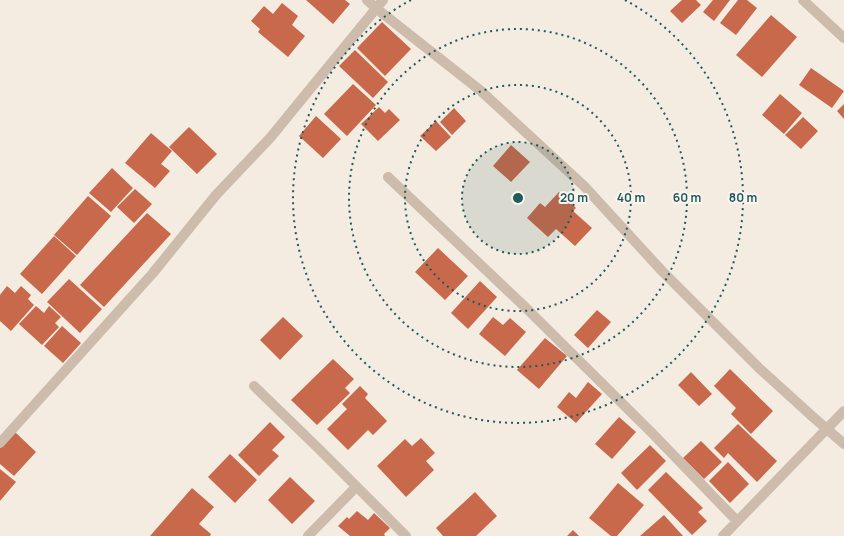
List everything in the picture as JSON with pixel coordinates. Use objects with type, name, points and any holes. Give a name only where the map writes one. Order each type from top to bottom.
[{"type":"street","points":[[367,0],[481,91],[584,186],[662,271],[760,369],[844,444]]},
{"type":"street","points":[[0,443],[153,273],[216,195],[270,138],[383,0]]},
{"type":"street","points":[[802,0],[844,38]]},
{"type":"street","points":[[388,177],[635,416],[737,521]]},
{"type":"street","points":[[254,386],[406,536]]},
{"type":"street","points":[[723,536],[844,411]]},
{"type":"street","points":[[308,536],[356,487]]},
{"type":"building","points":[[306,0],[345,0],[350,4],[333,24]]},
{"type":"building","points":[[682,0],[696,0],[701,5],[682,23],[670,11]]},
{"type":"building","points":[[713,0],[730,0],[714,21],[703,12]]},
{"type":"building","points":[[738,0],[747,0],[757,8],[736,35],[720,23]]},
{"type":"building","points":[[282,3],[298,16],[292,25],[305,36],[288,57],[258,32],[260,29],[251,21],[264,6],[273,14]]},
{"type":"building","points":[[771,15],[797,37],[762,77],[736,55]]},
{"type":"building","points":[[382,22],[411,49],[385,76],[357,48]]},
{"type":"building","points":[[355,50],[388,82],[373,98],[339,66]]},
{"type":"building","points":[[811,68],[844,91],[832,108],[799,85]]},
{"type":"building","points":[[353,84],[376,105],[347,136],[324,114]]},
{"type":"building","points":[[780,94],[802,113],[784,134],[762,115]]},
{"type":"building","points":[[844,104],[844,119],[837,111]]},
{"type":"building","points":[[379,107],[385,113],[389,109],[400,120],[378,141],[361,124]]},
{"type":"building","points":[[454,108],[466,121],[452,135],[440,122]]},
{"type":"building","points":[[316,116],[341,139],[323,158],[299,136]]},
{"type":"building","points":[[803,117],[818,131],[801,149],[785,135]]},
{"type":"building","points":[[436,121],[451,137],[436,151],[420,136]]},
{"type":"building","points":[[189,127],[217,154],[197,174],[169,147]]},
{"type":"building","points":[[151,133],[172,151],[161,164],[170,171],[155,188],[125,163]]},
{"type":"building","points":[[511,145],[530,162],[511,182],[493,166]]},
{"type":"building","points":[[112,168],[133,188],[111,212],[89,193]]},
{"type":"building","points":[[135,189],[152,204],[134,223],[117,207]]},
{"type":"building","points":[[559,192],[576,208],[573,211],[592,228],[575,246],[556,229],[548,237],[527,218],[540,203],[545,207]]},
{"type":"building","points":[[88,196],[111,216],[77,255],[54,235]]},
{"type":"building","points":[[147,213],[171,234],[104,307],[80,285]]},
{"type":"building","points":[[54,236],[76,256],[42,294],[20,274]]},
{"type":"building","points":[[438,248],[468,276],[445,300],[415,272]]},
{"type":"building","points":[[69,279],[102,309],[80,333],[47,302]]},
{"type":"building","points":[[480,281],[497,297],[468,329],[451,313]]},
{"type":"building","points":[[7,286],[15,293],[21,286],[31,295],[28,299],[34,305],[11,331],[0,321],[0,295]]},
{"type":"building","points":[[36,306],[44,313],[49,306],[61,317],[55,323],[59,327],[42,345],[19,324]]},
{"type":"building","points":[[597,310],[611,322],[588,348],[574,335]]},
{"type":"building","points":[[283,317],[303,336],[280,360],[260,340]]},
{"type":"building","points":[[493,317],[503,325],[510,318],[526,332],[505,356],[479,334]]},
{"type":"building","points":[[62,326],[81,343],[63,363],[44,346]]},
{"type":"building","points":[[545,338],[567,356],[539,389],[517,370]]},
{"type":"building","points":[[333,359],[354,379],[345,388],[350,393],[317,425],[291,400]]},
{"type":"building","points":[[730,369],[773,411],[751,434],[731,414],[736,408],[714,386]]},
{"type":"building","points":[[691,372],[712,394],[699,406],[678,385]]},
{"type":"building","points":[[588,382],[602,394],[576,423],[557,407],[569,392],[576,398]]},
{"type":"building","points":[[360,386],[368,394],[365,398],[387,421],[373,435],[368,430],[348,450],[327,429],[347,409],[342,404]]},
{"type":"building","points":[[619,417],[636,432],[612,459],[595,444]]},
{"type":"building","points":[[270,422],[285,437],[272,450],[279,456],[259,476],[238,455]]},
{"type":"building","points":[[738,424],[777,461],[757,482],[728,453],[724,458],[714,448]]},
{"type":"building","points":[[15,432],[36,452],[14,476],[0,464],[0,448]]},
{"type":"building","points":[[421,438],[435,453],[426,461],[434,470],[406,497],[377,466],[405,439],[412,446]]},
{"type":"building","points":[[701,441],[722,462],[704,479],[683,458]]},
{"type":"building","points":[[650,445],[666,461],[637,490],[621,473]]},
{"type":"building","points":[[230,454],[257,480],[235,503],[208,477]]},
{"type":"building","points":[[728,462],[749,484],[730,503],[709,481]]},
{"type":"building","points":[[0,469],[16,482],[0,501]]},
{"type":"building","points":[[666,472],[703,508],[698,512],[707,521],[692,535],[648,490]]},
{"type":"building","points":[[290,477],[315,501],[292,524],[268,500]]},
{"type":"building","points":[[618,483],[644,505],[617,536],[611,536],[589,518]]},
{"type":"building","points":[[192,488],[214,507],[199,524],[211,534],[210,536],[150,536]]},
{"type":"building","points":[[475,492],[497,516],[476,536],[443,536],[436,528]]},
{"type":"building","points":[[357,511],[368,520],[374,513],[390,528],[384,534],[385,536],[350,536],[338,526],[347,517],[349,519]]},
{"type":"building","points":[[664,515],[683,536],[640,536]]},
{"type":"building","points":[[573,530],[579,536],[567,536]]}]
